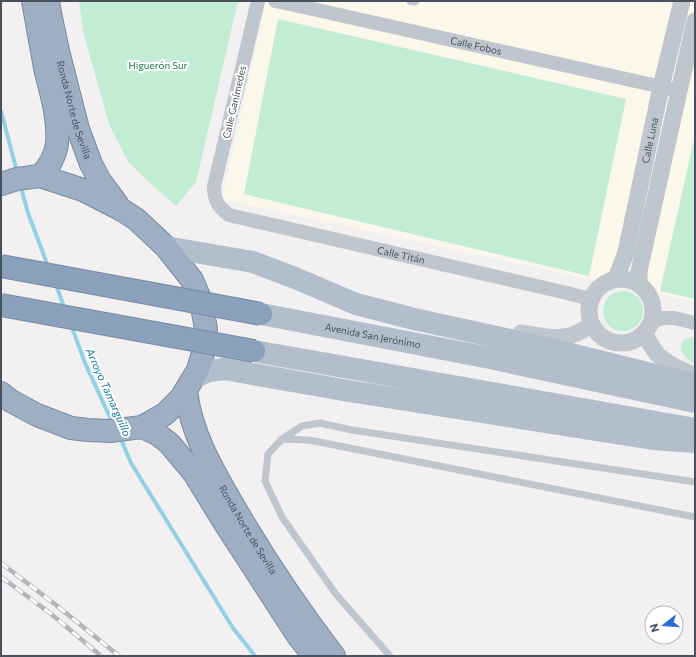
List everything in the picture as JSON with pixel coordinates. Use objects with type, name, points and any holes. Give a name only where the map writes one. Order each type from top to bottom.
[{"type":"highway","name":"Ronda Norte de Sevilla","points":[[32,1],[58,132],[57,145],[52,161],[40,176]]},
{"type":"highway","name":"Ronda Norte de Sevilla","points":[[48,1],[58,51],[78,129],[100,181],[122,210]]},
{"type":"highway","name":"Ronda Norte de Sevilla","points":[[1,184],[17,179],[40,176],[83,190],[136,219],[166,247],[192,280],[201,301],[206,329],[203,353],[198,370],[190,385],[181,398],[165,414],[142,427],[110,431],[71,428],[37,415],[11,401],[1,393]]},
{"type":"highway","points":[[1,266],[261,314]]},
{"type":"highway","points":[[1,305],[254,351]]},
{"type":"highway","name":"Ronda Norte de Sevilla","points":[[190,385],[188,406],[195,432],[214,472],[247,529],[279,579],[334,656]]},
{"type":"highway","name":"Ronda Norte de Sevilla","points":[[142,427],[157,434],[169,443],[194,473],[298,636],[314,656]]},
{"type":"main road","points":[[166,247],[253,262],[356,304],[414,319],[542,347],[695,384]]},
{"type":"main road","name":"Avenida San Jerónimo","points":[[261,314],[486,357],[695,402]]},
{"type":"main road","points":[[254,351],[695,429]]},
{"type":"main road","points":[[190,385],[209,371],[224,369],[349,391],[653,439],[695,442]]},
{"type":"street","name":"Calle Ganímedes","points":[[217,203],[214,195],[214,186],[258,1]]},
{"type":"street","name":"Calle Fobos","points":[[275,1],[299,3],[679,91]]},
{"type":"street","name":"Calle Luna","points":[[616,279],[626,252],[661,87],[682,1]]},
{"type":"street","name":"Calle Luna","points":[[639,284],[639,271],[695,21]]},
{"type":"street","name":"Calle Titán","points":[[217,203],[222,210],[230,215],[590,299]]},
{"type":"street","points":[[695,323],[674,318],[663,318],[648,327],[634,340],[616,343],[604,339],[592,325],[588,312],[590,299],[600,285],[610,280],[628,279],[639,284],[651,298],[653,310],[648,327],[651,345],[666,362],[695,375]]},
{"type":"street","points":[[414,319],[490,328],[553,338],[570,336],[592,325]]},
{"type":"lane","points":[[410,1],[416,1]]},
{"type":"lane","points":[[390,656],[335,592],[282,517],[265,481],[268,454],[282,439],[302,426],[320,423],[352,430],[695,482]]},
{"type":"lane","points":[[282,439],[309,440],[695,517]]},
{"type":"shaded area","points":[[266,1],[695,1],[695,302],[222,199]]},
{"type":"green space","name":"Higuerón Sur","points":[[79,1],[238,1],[196,182],[176,206],[129,163],[109,124],[83,31]]},
{"type":"green space","points":[[278,19],[626,99],[589,276],[244,194]]},
{"type":"green space","points":[[695,135],[695,299],[660,291]]},
{"type":"green space","points":[[627,291],[634,294],[640,300],[643,311],[642,319],[634,328],[627,331],[619,331],[612,328],[604,319],[603,307],[606,300],[615,292]]},
{"type":"green space","points":[[692,337],[695,338],[695,364],[686,358],[681,350],[682,342]]},
{"type":"waterway","name":"Arroyo Tamarguillo","points":[[1,111],[17,172]]},
{"type":"waterway","name":"Arroyo Tamarguillo","points":[[20,184],[28,213],[49,269]]},
{"type":"waterway","name":"Arroyo Tamarguillo","points":[[55,282],[65,310]]},
{"type":"waterway","name":"Arroyo Tamarguillo","points":[[71,325],[85,363],[113,424]]},
{"type":"waterway","name":"Arroyo Tamarguillo","points":[[120,437],[131,463],[233,628],[255,656]]},
{"type":"railway","points":[[1,563],[119,656]]},
{"type":"railway","points":[[1,577],[50,613],[101,656]]}]
